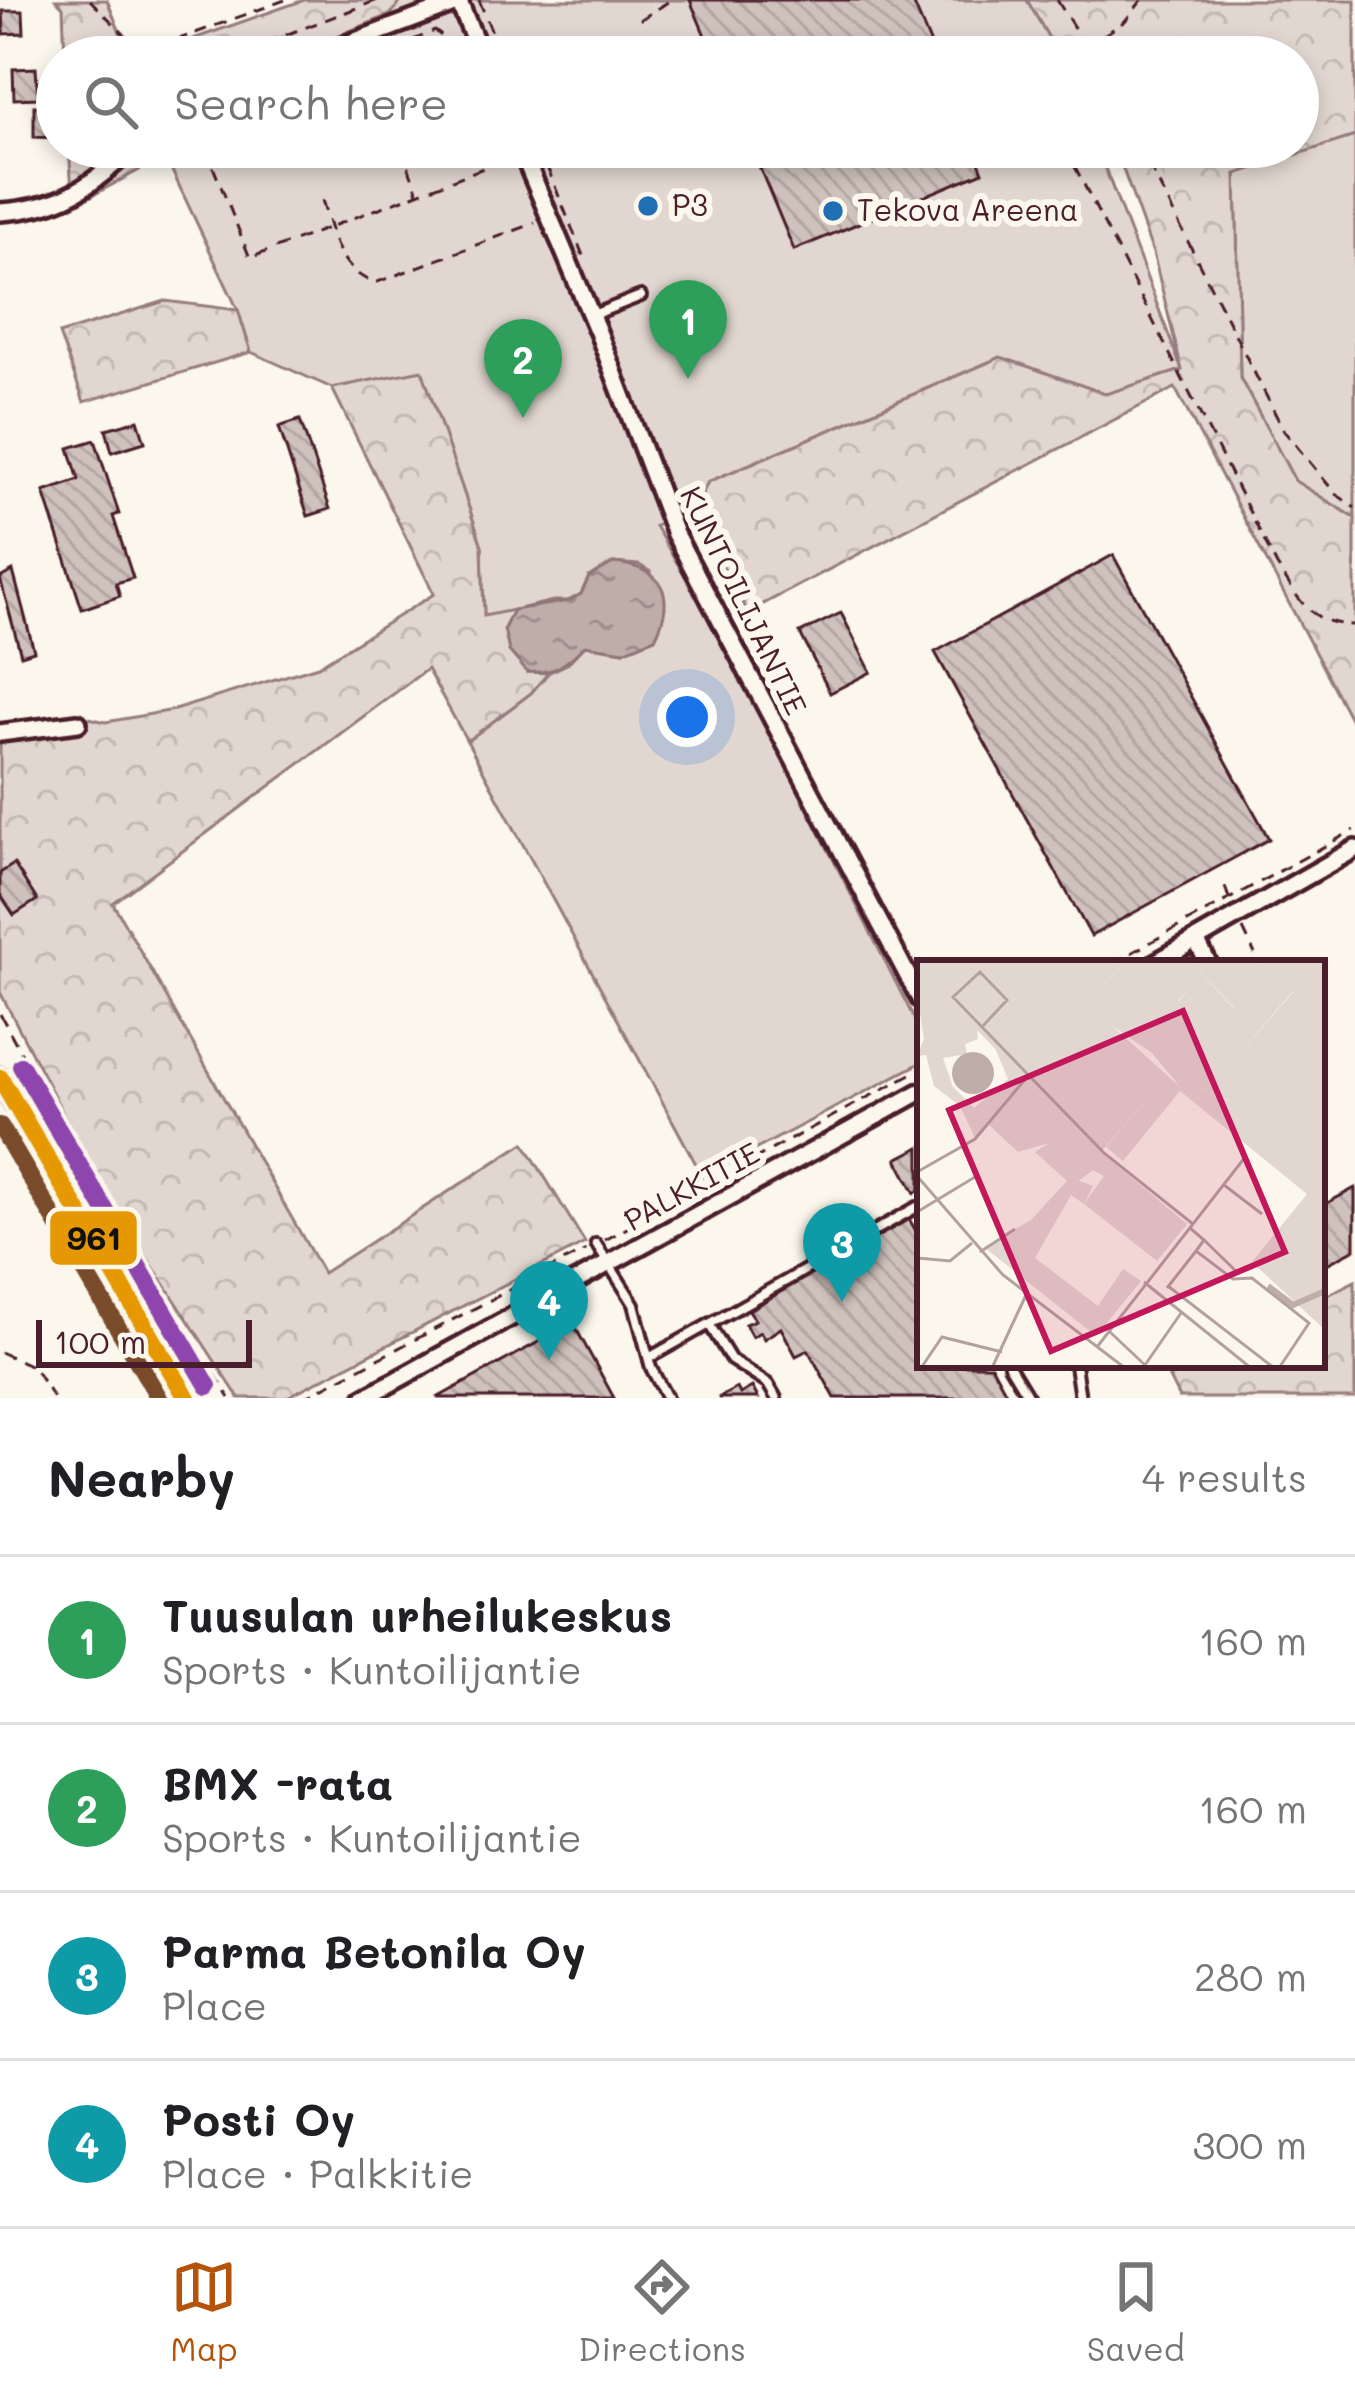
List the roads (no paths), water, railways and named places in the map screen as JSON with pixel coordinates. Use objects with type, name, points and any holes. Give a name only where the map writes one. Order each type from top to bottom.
[{"type":"street","points":[[368,36],[459,1],[473,36]]},
{"type":"street","points":[[0,212],[68,199],[111,168]]},
{"type":"street","name":"KUNTOILIJANTIE","points":[[521,168],[591,316],[675,534],[917,993]]},
{"type":"street","points":[[0,734],[78,722]]},
{"type":"street","points":[[1160,960],[1355,849]]},
{"type":"street","points":[[1196,940],[1206,960]]},
{"type":"street","points":[[0,1078],[187,1398]]},
{"type":"street","name":"PALKKITIE","points":[[364,1398],[917,1095]]},
{"type":"lane","points":[[591,316],[641,296]]},
{"type":"lane","points":[[649,1358],[917,1209]]},
{"type":"lane","points":[[596,1244],[634,1304],[649,1358],[668,1398]]},
{"type":"lane","points":[[709,1324],[731,1360],[768,1384],[776,1398]]},
{"type":"lane","points":[[1012,1368],[1029,1398]]},
{"type":"lane","points":[[1075,1368],[1080,1398]]},
{"type":"water","points":[[613,563],[644,570],[661,586],[665,609],[655,638],[624,651],[585,645],[559,667],[527,672],[509,651],[504,629],[513,610],[569,601],[581,594],[589,577]]},
{"type":"place","name":"P3","points":[[648,206]]},
{"type":"place","name":"Tekova Areena","points":[[833,211]]},
{"type":"place","name":"Tuusulan urheilukeskus","points":[[688,379]]},
{"type":"place","name":"BMX -rata","points":[[523,418]]},
{"type":"place","name":"Parma Betonila Oy","points":[[842,1302]]},
{"type":"place","name":"Posti Oy","points":[[549,1360]]}]
